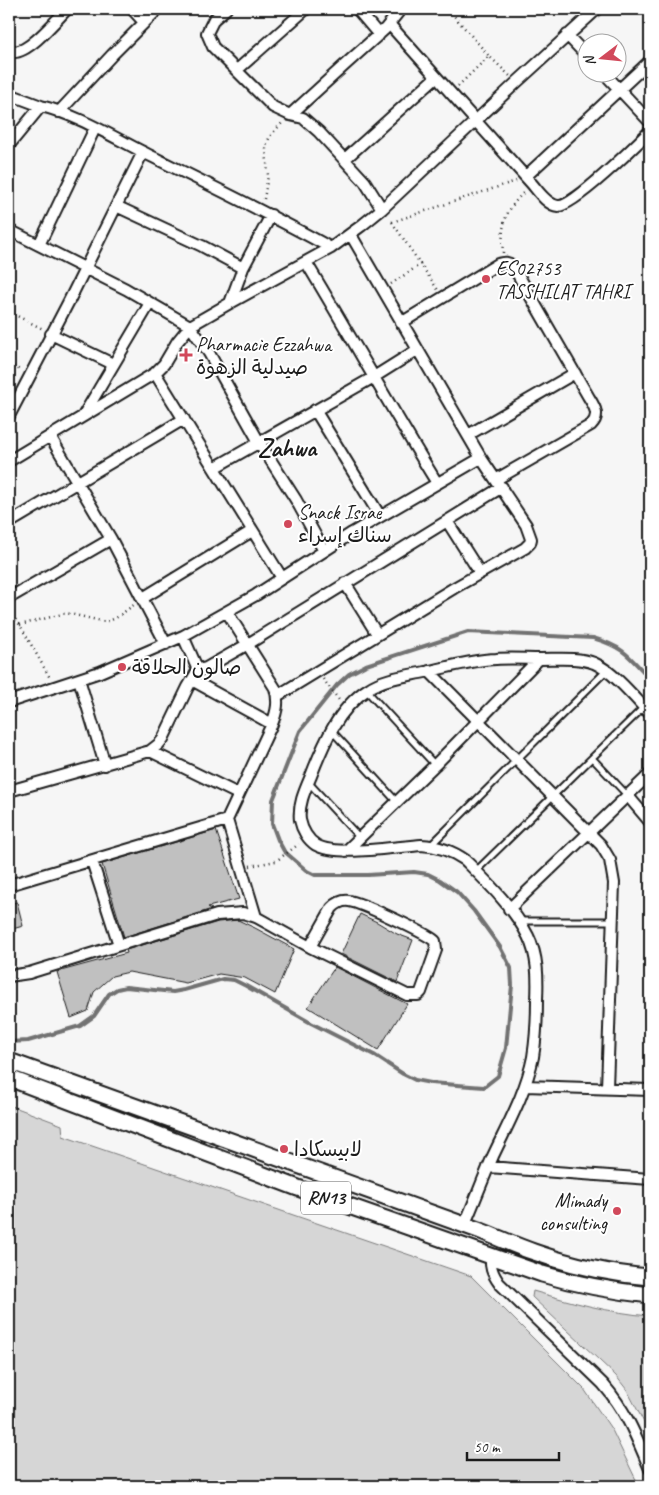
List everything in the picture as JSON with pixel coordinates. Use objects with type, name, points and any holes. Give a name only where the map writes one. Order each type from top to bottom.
[{"type":"main road","name":"RN13","points":[[9,1061],[534,1252],[627,1275],[650,1277]]},
{"type":"main road","name":"RN13","points":[[9,1078],[298,1188],[542,1274],[602,1289],[650,1295]]},
{"type":"street","points":[[9,48],[14,52],[23,50],[67,9]]},
{"type":"street","points":[[132,9],[144,22]]},
{"type":"street","points":[[59,112],[158,9]]},
{"type":"street","points":[[226,9],[214,19],[207,33],[213,46],[273,107],[290,115],[303,118],[319,132],[365,182],[382,209]]},
{"type":"street","points":[[237,70],[306,9]]},
{"type":"street","points":[[357,9],[379,35]]},
{"type":"street","points":[[290,115],[390,25],[401,9]]},
{"type":"street","points":[[9,461],[155,373],[164,364],[183,333],[190,326],[351,235],[382,209],[597,9]]},
{"type":"street","points":[[390,25],[552,204],[564,206],[578,196],[650,132]]},
{"type":"street","points":[[567,35],[576,44]]},
{"type":"street","points":[[529,180],[619,89],[650,61]]},
{"type":"street","points":[[345,159],[436,76]]},
{"type":"street","points":[[612,82],[650,122]]},
{"type":"street","points":[[9,94],[96,128],[266,213],[331,248]]},
{"type":"street","points":[[9,145],[41,106]]},
{"type":"street","points":[[38,245],[96,128]]},
{"type":"street","points":[[9,416],[143,152]]},
{"type":"street","points":[[116,206],[244,268]]},
{"type":"street","points":[[230,303],[266,213]]},
{"type":"street","points":[[9,230],[150,302],[190,326],[210,353],[259,442],[296,500],[324,551]]},
{"type":"street","points":[[277,696],[377,634],[525,548],[530,544],[531,539],[526,525],[468,436],[351,235]]},
{"type":"street","points":[[306,262],[437,483]]},
{"type":"street","points":[[9,791],[150,751],[163,739],[198,670],[206,668],[248,644],[447,521],[499,483],[592,425],[596,420],[596,410],[513,266],[509,263],[498,264],[402,323]]},
{"type":"street","points":[[83,417],[150,302]]},
{"type":"street","points":[[51,334],[113,364]]},
{"type":"street","points":[[214,468],[418,350]]},
{"type":"street","points":[[155,373],[282,578]]},
{"type":"street","points":[[468,436],[575,374]]},
{"type":"street","points":[[315,410],[380,516]]},
{"type":"street","points":[[9,523],[184,419]]},
{"type":"street","points":[[50,436],[111,538],[166,644]]},
{"type":"street","points":[[9,702],[80,679],[184,636],[228,612],[380,516],[482,458]]},
{"type":"street","points":[[447,521],[480,573]]},
{"type":"street","points":[[143,598],[252,531]]},
{"type":"street","points":[[9,598],[111,538]]},
{"type":"street","points":[[345,583],[377,634]]},
{"type":"street","points":[[228,612],[275,688],[277,696],[277,710],[272,724],[227,820],[256,916]]},
{"type":"street","points":[[184,636],[198,670]]},
{"type":"street","points":[[464,1226],[488,1167],[525,1086],[533,1057],[538,984],[533,949],[528,936],[510,909],[465,860],[454,853],[421,845],[346,851],[332,850],[315,844],[307,837],[300,820],[300,806],[308,782],[332,731],[347,708],[366,690],[381,682],[456,665],[490,659],[565,659],[588,662],[596,664],[606,671],[647,710]]},
{"type":"street","points":[[346,851],[435,765],[539,659]]},
{"type":"street","points":[[429,671],[601,845],[610,860],[614,883],[607,1088]]},
{"type":"street","points":[[80,679],[105,765]]},
{"type":"street","points":[[192,680],[272,724]]},
{"type":"street","points":[[150,751],[238,794]]},
{"type":"street","points":[[510,909],[650,774]]},
{"type":"street","points":[[628,796],[650,822]]},
{"type":"street","points":[[9,885],[227,820]]},
{"type":"street","points":[[92,861],[119,945]]},
{"type":"street","points":[[9,976],[29,973],[217,915],[243,913],[256,916],[310,946],[412,996],[418,995],[424,988],[436,950],[435,941],[424,933],[358,904],[346,901],[336,904],[332,908],[310,946]]},
{"type":"street","points":[[525,1086],[650,1090]]},
{"type":"street","points":[[488,1167],[650,1179]]},
{"type":"street","points":[[491,1255],[490,1267],[499,1283],[616,1399],[632,1428],[650,1469]]},
{"type":"lane","points":[[431,846],[606,671]]},
{"type":"lane","points":[[366,690],[435,765]]},
{"type":"lane","points":[[476,871],[592,758],[647,710]]},
{"type":"lane","points":[[332,731],[397,802]]},
{"type":"lane","points":[[592,758],[628,796]]},
{"type":"lane","points":[[308,782],[359,837]]},
{"type":"lane","points":[[519,921],[613,921]]},
{"type":"path","points":[[448,9],[489,56],[517,82]]},
{"type":"path","points":[[450,93],[489,56]]},
{"type":"path","points":[[266,213],[268,176],[266,149],[270,136],[290,115]]},
{"type":"path","points":[[504,262],[502,236],[504,221],[529,180]]},
{"type":"path","points":[[443,297],[392,222],[504,186],[529,180]]},
{"type":"path","points":[[383,289],[421,264]]},
{"type":"path","points":[[9,312],[51,334]]},
{"type":"path","points":[[20,625],[66,612],[102,622],[110,621],[143,598]]},
{"type":"path","points":[[9,612],[20,625],[55,687]]},
{"type":"path","points":[[325,682],[336,695]]},
{"type":"path","points":[[242,868],[276,860],[296,845]]},
{"type":"shaded area","points":[[9,1105],[62,1125],[63,1136],[471,1276],[584,1389],[612,1430],[639,1486],[9,1486]]},
{"type":"shaded area","points":[[533,1291],[606,1310],[650,1316],[650,1434],[627,1390],[616,1376],[532,1297]]},
{"type":"building","points":[[216,830],[239,899],[208,907],[212,909],[124,937],[102,864]]},
{"type":"building","points":[[17,902],[23,926],[9,930],[9,904]]},
{"type":"building","points":[[360,914],[397,934],[413,940],[397,982],[341,954]]},
{"type":"building","points":[[238,920],[294,949],[275,994],[245,978],[219,974],[186,983],[129,972],[112,976],[94,992],[88,1011],[71,1018],[57,972],[127,953],[126,950],[218,922]]},
{"type":"building","points":[[335,967],[407,1004],[378,1050],[308,1007]]},
{"type":"waterway","points":[[9,1042],[28,1041],[80,1026],[94,1016],[109,994],[117,989],[126,987],[173,992],[223,979],[234,980],[311,1023],[374,1055],[415,1080],[484,1087],[498,1076],[506,1048],[512,985],[511,968],[500,947],[474,911],[457,892],[440,880],[428,874],[414,872],[368,875],[315,875],[307,871],[284,851],[272,824],[273,800],[300,731],[337,685],[349,674],[366,665],[468,632],[593,638],[612,645],[625,653],[650,679]]},
{"type":"place","name":"ES02753 TASSHILAT TAHRI","points":[[486,279]]},
{"type":"place","name":"Pharmacie Ezzahwa صيدلية الزهوة","points":[[186,355]]},
{"type":"place","name":"Snack Israe سناك إسراء","points":[[288,524]]},
{"type":"place","name":"صالون الحلاقة","points":[[122,667]]},
{"type":"place","name":"لابيسكادا","points":[[284,1149]]},
{"type":"place","name":"Mimady consulting","points":[[617,1211]]},
{"type":"district","name":"Zahwa","points":[[287,448]]}]
